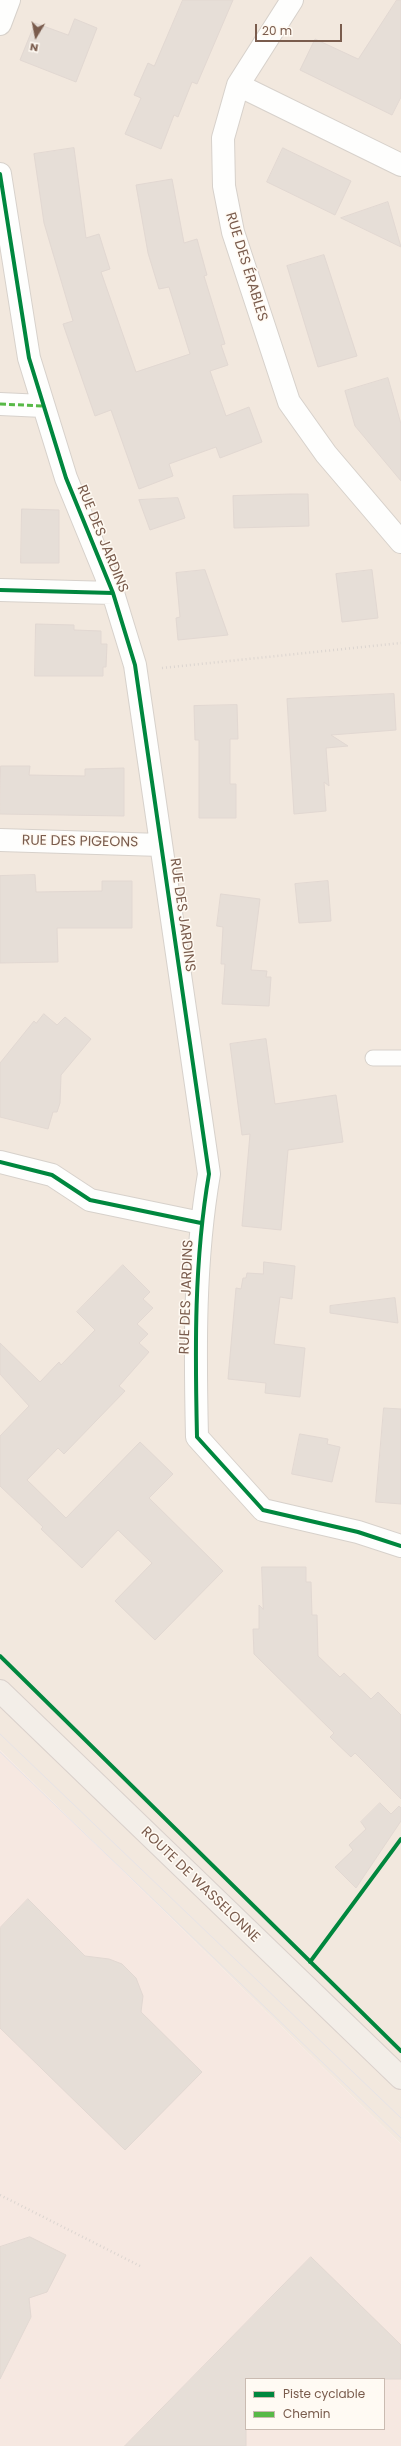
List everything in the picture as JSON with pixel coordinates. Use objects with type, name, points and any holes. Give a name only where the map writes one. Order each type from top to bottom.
[{"type":"main road","name":"ROUTE DE WASSELONNE","points":[[0,1691],[401,2078]]},
{"type":"street","points":[[0,24],[9,0]]},
{"type":"street","name":"RUE DES ÉRABLES","points":[[292,0],[238,85],[223,138],[224,186],[233,232],[289,402],[326,454],[401,542]]},
{"type":"street","points":[[238,85],[401,165]]},
{"type":"street","name":"RUE DES JARDINS","points":[[0,174],[29,358],[66,478],[113,593],[136,670],[209,1174],[201,1223],[195,1357],[197,1437],[263,1510],[358,1532],[401,1546]]},
{"type":"street","points":[[0,404],[43,406]]},
{"type":"street","points":[[0,590],[113,593]]},
{"type":"street","name":"RUE DES PIGEONS","points":[[0,840],[161,844]]},
{"type":"street","points":[[0,1162],[52,1175],[90,1200],[201,1223]]},
{"type":"lane","points":[[374,1058],[401,1058]]},
{"type":"path","points":[[136,670],[401,643]]},
{"type":"path","points":[[0,2195],[140,2266]]},
{"type":"shaded area","points":[[0,0],[401,0],[401,2144],[0,1750]]},
{"type":"shaded area","points":[[0,1750],[401,2144],[401,2446],[0,2446]]},
{"type":"building","points":[[183,0],[233,0],[197,84],[192,82],[178,117],[174,115],[161,149],[125,134],[141,98],[134,95],[148,63],[154,66]]},
{"type":"building","points":[[397,0],[401,0],[401,97],[392,115],[300,70],[315,39],[358,59]]},
{"type":"building","points":[[75,19],[97,28],[76,82],[20,60],[35,23],[68,35]]},
{"type":"building","points":[[74,148],[86,238],[99,234],[110,269],[101,272],[136,372],[190,354],[169,287],[159,289],[148,253],[136,185],[172,179],[184,243],[197,239],[207,275],[204,276],[225,344],[221,345],[228,365],[210,371],[226,416],[249,407],[262,442],[220,458],[216,447],[169,464],[173,476],[139,489],[111,410],[95,416],[63,324],[73,321],[44,223],[34,154]]},
{"type":"building","points":[[283,148],[351,181],[335,215],[267,182]]},
{"type":"building","points":[[388,202],[401,247],[341,218]]},
{"type":"building","points":[[324,255],[357,356],[318,367],[287,266]]},
{"type":"building","points":[[388,378],[401,424],[401,481],[355,426],[345,391]]},
{"type":"building","points":[[308,494],[309,526],[234,528],[233,496]]},
{"type":"building","points":[[178,498],[185,518],[150,530],[139,500]]},
{"type":"building","points":[[22,509],[59,510],[59,563],[21,563]]},
{"type":"building","points":[[205,570],[228,635],[178,640],[176,618],[180,617],[176,573]]},
{"type":"building","points":[[372,570],[378,618],[342,622],[336,574]]},
{"type":"building","points":[[36,624],[74,625],[74,630],[101,631],[101,644],[107,644],[106,667],[103,667],[103,676],[35,676]]},
{"type":"building","points":[[394,694],[396,730],[331,735],[348,746],[326,748],[329,786],[324,782],[326,811],[294,814],[287,699]]},
{"type":"building","points":[[237,705],[238,739],[230,739],[230,784],[236,784],[236,818],[199,818],[199,740],[195,740],[194,706]]},
{"type":"building","points":[[1,766],[30,766],[29,775],[85,776],[85,769],[124,768],[124,816],[0,814]]},
{"type":"building","points":[[35,875],[36,892],[102,891],[102,881],[132,881],[132,928],[57,928],[58,962],[0,963],[0,876]]},
{"type":"building","points":[[328,881],[331,921],[299,923],[295,884]]},
{"type":"building","points":[[221,894],[260,899],[251,970],[267,971],[266,977],[271,977],[269,1006],[222,1004],[225,964],[221,964],[223,927],[217,926]]},
{"type":"building","points":[[44,1014],[57,1025],[65,1017],[91,1039],[61,1075],[60,1103],[57,1112],[53,1112],[48,1129],[0,1117],[0,1063],[34,1021],[36,1023]]},
{"type":"building","points":[[266,1039],[275,1104],[336,1095],[343,1142],[288,1150],[281,1230],[242,1226],[250,1134],[242,1135],[230,1044]]},
{"type":"building","points":[[264,1262],[295,1266],[292,1299],[280,1297],[274,1344],[305,1348],[300,1397],[265,1393],[266,1383],[228,1379],[236,1288],[241,1289],[243,1278],[246,1278],[247,1273],[263,1274]]},
{"type":"building","points":[[123,1265],[150,1292],[143,1299],[153,1308],[137,1324],[148,1334],[139,1343],[149,1352],[119,1386],[125,1391],[64,1454],[58,1448],[27,1480],[66,1518],[140,1442],[173,1474],[149,1498],[223,1571],[155,1640],[115,1601],[152,1563],[118,1530],[82,1568],[41,1529],[43,1527],[0,1486],[0,1436],[29,1406],[0,1374],[0,1343],[40,1382],[59,1362],[61,1365],[95,1330],[77,1312]]},
{"type":"building","points":[[395,1298],[398,1323],[330,1313],[330,1306]]},
{"type":"building","points":[[384,1408],[401,1409],[401,1504],[376,1502]]},
{"type":"building","points":[[300,1434],[328,1439],[327,1444],[340,1447],[332,1482],[292,1474]]},
{"type":"building","points":[[262,1567],[306,1567],[306,1582],[311,1582],[312,1615],[317,1615],[318,1656],[340,1677],[344,1673],[371,1699],[378,1692],[401,1715],[401,1799],[355,1753],[351,1757],[330,1737],[334,1733],[254,1654],[253,1629],[259,1629],[259,1605],[263,1609]]},
{"type":"building","points":[[380,1803],[391,1814],[399,1806],[401,1808],[401,1821],[356,1888],[335,1867],[353,1850],[349,1845],[366,1829],[361,1822]]},
{"type":"building","points":[[28,1899],[85,1956],[109,1959],[122,1964],[136,1978],[143,1996],[141,2012],[202,2072],[125,2150],[0,2028],[0,1928]]},
{"type":"building","points":[[30,2237],[66,2255],[47,2292],[29,2298],[31,2317],[0,2379],[0,2247]]},
{"type":"building","points":[[311,2257],[401,2345],[401,2379],[245,2378],[246,2446],[125,2446]]},
{"type":"tram line","points":[[0,1734],[401,2118]]},
{"type":"tram line","points":[[0,1752],[401,2138]]},
{"type":"marked path","points":[[0,404],[43,406]]},
{"type":"cycle path","points":[[0,174],[29,358],[66,478],[113,593],[135,665],[209,1174],[204,1207],[198,1272],[196,1338],[197,1437],[263,1510],[358,1532],[401,1546]]},
{"type":"cycle path","points":[[0,590],[113,593]]},
{"type":"cycle path","points":[[0,1162],[52,1175],[90,1200],[201,1223]]},
{"type":"cycle path","points":[[0,1656],[401,2051]]},
{"type":"cycle path","points":[[310,1962],[401,1839]]}]
